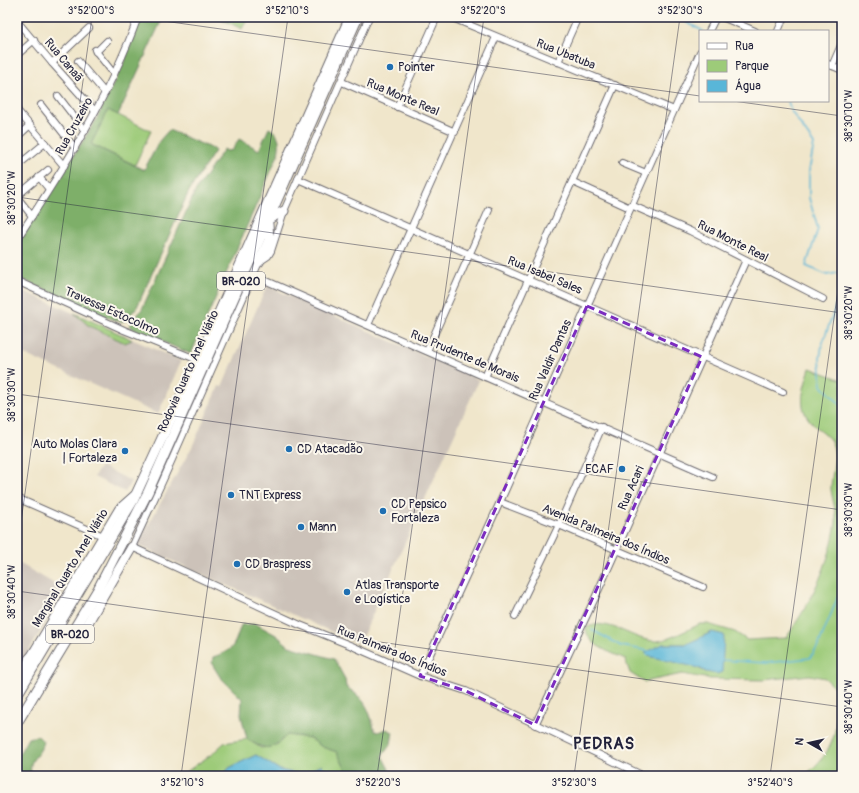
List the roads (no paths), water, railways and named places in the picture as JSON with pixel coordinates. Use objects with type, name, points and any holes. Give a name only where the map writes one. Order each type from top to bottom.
[{"type":"highway","name":"Rodovia Quarto Anel Viário","points":[[17,695],[54,634],[107,537],[137,493],[198,360],[350,17]]},
{"type":"highway","name":"Rodovia Quarto Anel Viário","points":[[17,723],[98,589],[148,492],[358,17]]},
{"type":"highway","points":[[259,262],[269,240],[268,221],[284,211]]},
{"type":"highway","points":[[107,537],[122,544]]},
{"type":"highway","points":[[69,636],[80,632],[87,624],[132,547]]},
{"type":"highway","points":[[29,659],[54,634]]},
{"type":"main road","name":"Marginal Quarto Anel Viário","points":[[17,680],[107,537]]},
{"type":"street","name":"Rua Cruzeiro","points":[[17,239],[85,131],[114,74],[138,17]]},
{"type":"street","points":[[132,547],[259,262],[268,256],[271,251],[284,211],[342,82],[369,17]]},
{"type":"street","points":[[397,107],[437,17]]},
{"type":"street","name":"Rua Ubatuba","points":[[450,17],[674,110]]},
{"type":"street","points":[[558,62],[578,17]]},
{"type":"street","points":[[710,30],[716,17]]},
{"type":"street","points":[[722,17],[753,30]]},
{"type":"street","points":[[778,30],[784,17]]},
{"type":"street","name":"Rua Canaã","points":[[17,21],[52,64],[95,111]]},
{"type":"street","points":[[52,64],[89,28]]},
{"type":"street","points":[[368,325],[456,132],[496,37]]},
{"type":"street","points":[[17,55],[34,40]]},
{"type":"street","points":[[107,40],[95,51],[114,74]]},
{"type":"street","points":[[842,43],[830,65],[842,70]]},
{"type":"street","name":"Rua Valdir Dantas","points":[[420,676],[500,502],[699,54]]},
{"type":"street","points":[[78,61],[105,93]]},
{"type":"street","name":"Rua Monte Real","points":[[342,82],[456,132]]},
{"type":"street","points":[[485,377],[615,85]]},
{"type":"street","points":[[58,96],[85,131]]},
{"type":"street","points":[[40,105],[75,148]]},
{"type":"street","points":[[17,110],[64,166]]},
{"type":"street","points":[[17,137],[30,125]]},
{"type":"street","points":[[17,166],[45,143]]},
{"type":"street","points":[[622,163],[646,173]]},
{"type":"street","points":[[32,216],[17,197],[48,170]]},
{"type":"street","points":[[39,177],[49,190]]},
{"type":"street","name":"Rua Isabel Sales","points":[[298,179],[783,392]]},
{"type":"street","name":"Rua Monte Real","points":[[573,182],[690,231],[823,299]]},
{"type":"street","points":[[427,351],[489,210]]},
{"type":"street","name":"Rua Acari","points":[[535,725],[616,550],[746,260]]},
{"type":"street","name":"Rua Prudente de Morais","points":[[253,275],[713,477]]},
{"type":"street","name":"Travessa Estocolmo","points":[[17,281],[124,330],[198,360]]},
{"type":"street","points":[[515,616],[560,525],[602,427]]},
{"type":"street","points":[[17,498],[107,537]]},
{"type":"street","name":"Avenida Palmeira dos Índios","points":[[500,502],[560,525],[703,587]]},
{"type":"street","name":"Rua Palmeira dos Índios","points":[[132,547],[300,625],[420,676],[466,691],[644,776]]},
{"type":"water","points":[[712,632],[724,635],[722,672],[717,674],[706,672],[699,668],[648,656],[645,653],[663,644],[687,644]]},
{"type":"water","points":[[256,755],[280,770],[302,775],[321,765],[330,776],[223,776],[229,768]]},
{"type":"waterway","points":[[676,17],[701,30]]},
{"type":"waterway","points":[[788,102],[791,111],[814,144],[809,171],[809,198],[818,229],[806,266],[827,275],[842,272]]},
{"type":"waterway","points":[[842,280],[834,311],[822,345],[820,358],[822,386],[842,406]]},
{"type":"waterway","points":[[722,660],[766,663],[810,658],[818,646],[842,587]]},
{"type":"waterway","points":[[592,630],[621,646],[649,651]]},
{"type":"place","name":"Pointer","points":[[390,67]]},
{"type":"place","name":"CD Atacadão","points":[[289,449]]},
{"type":"place","name":"Auto Molas Clara | Fortaleza","points":[[125,451]]},
{"type":"place","name":"ECAF","points":[[622,469]]},
{"type":"place","name":"TNT Express","points":[[231,495]]},
{"type":"place","name":"CD Pepsico Fortaleza","points":[[383,511]]},
{"type":"place","name":"Mann","points":[[301,527]]},
{"type":"place","name":"CD Braspress","points":[[237,564]]},
{"type":"place","name":"Atlas Transporte e Logística","points":[[347,592]]},
{"type":"district","name":"PEDRAS","points":[[604,743]]}]
